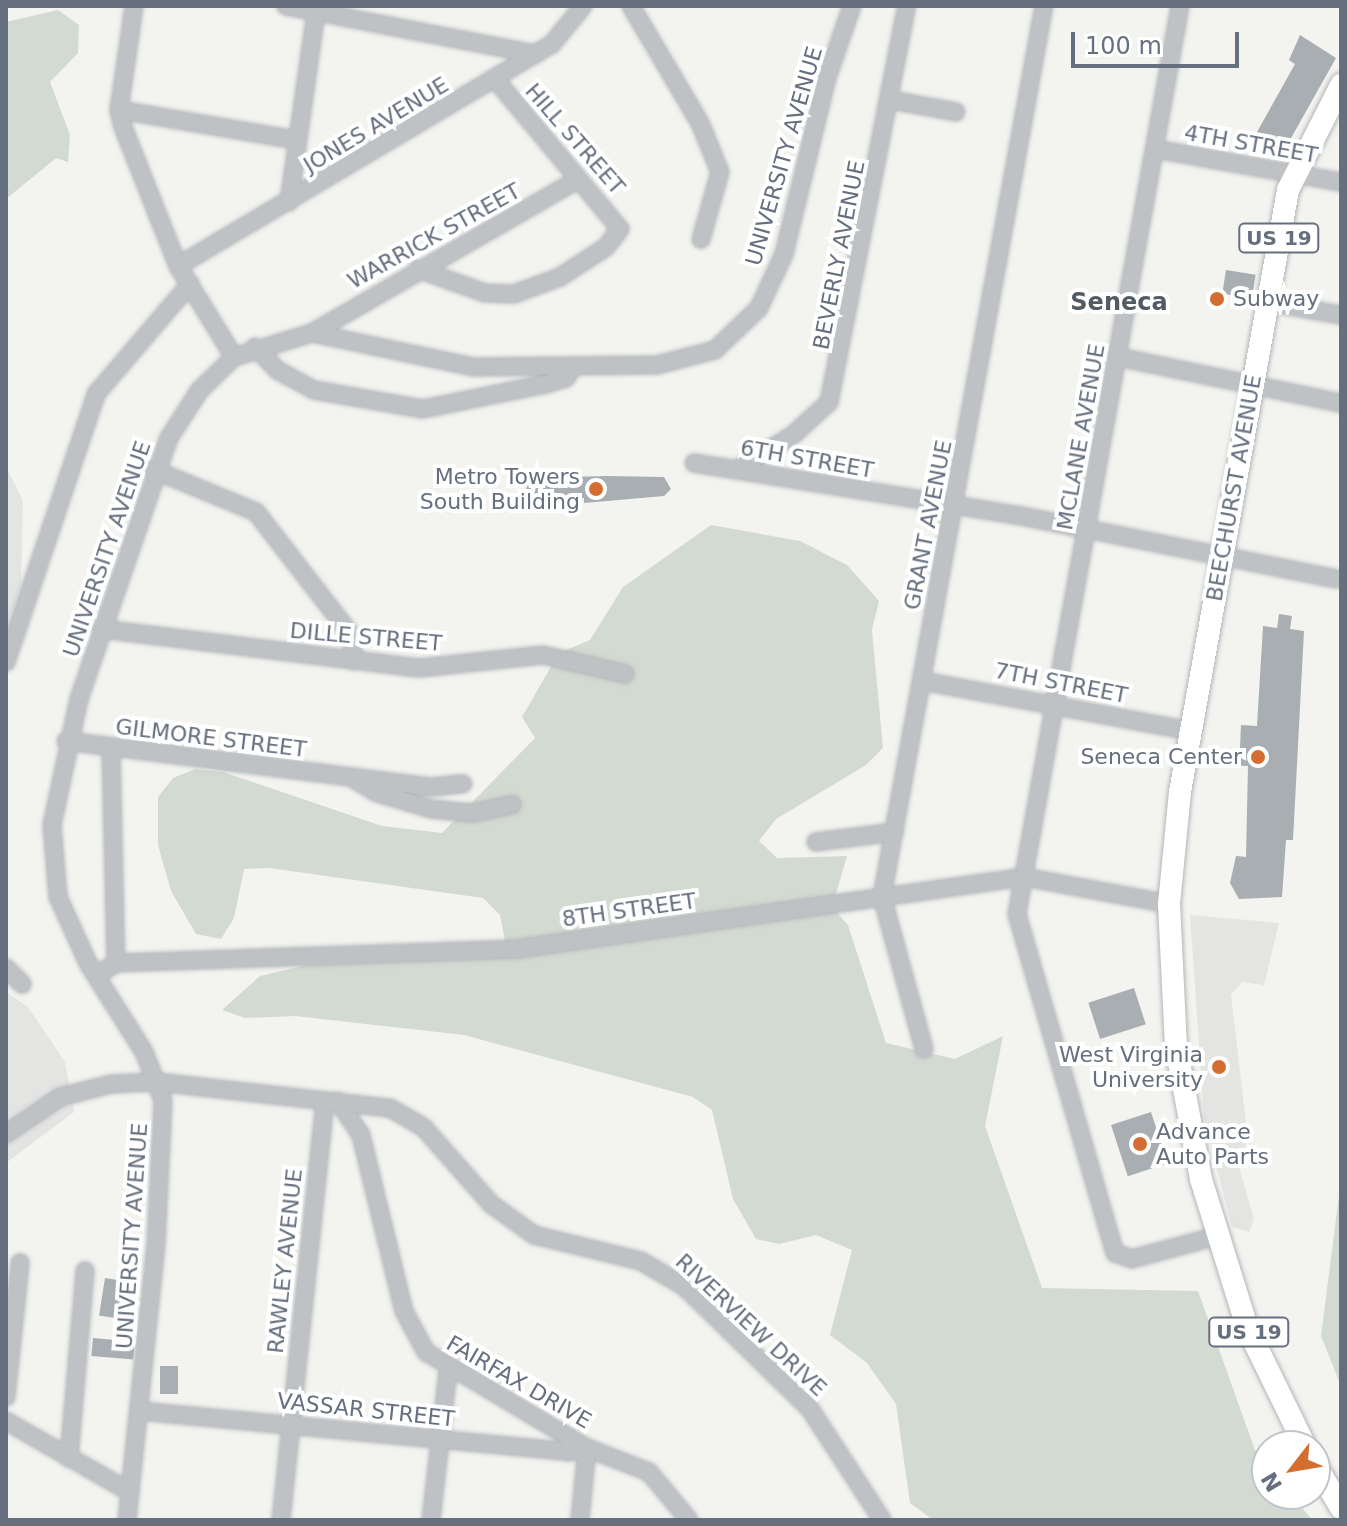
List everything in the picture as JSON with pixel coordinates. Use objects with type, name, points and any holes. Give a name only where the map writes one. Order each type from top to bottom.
[{"type":"main road","name":"BEECHURST AVENUE","points":[[1169,904],[1191,731],[1266,302],[1293,175],[1341,85]]},
{"type":"main road","name":"US 19","points":[[1169,904],[1180,1074],[1217,1236],[1247,1327],[1297,1430]]},
{"type":"street","points":[[134,6],[119,110],[178,266],[234,357]]},
{"type":"street","points":[[286,6],[317,8],[535,54]]},
{"type":"street","name":"JONES AVENUE","points":[[178,266],[535,54],[567,14],[583,6]]},
{"type":"street","points":[[631,6],[700,123],[720,172],[701,239]]},
{"type":"street","name":"UNIVERSITY AVENUE","points":[[127,1520],[139,1411],[163,1100],[157,1082],[96,976],[58,897],[52,861],[66,741],[154,470],[199,391],[234,357],[255,347],[312,333],[473,367],[573,367],[685,361],[715,350],[759,308],[784,254],[823,93],[852,6]]},
{"type":"street","name":"BEVERLY AVENUE","points":[[741,467],[793,435],[829,402],[891,100],[907,6]]},
{"type":"street","name":"GRANT AVENUE","points":[[924,1049],[882,897],[1044,6]]},
{"type":"street","name":"MCLANE AVENUE","points":[[1180,6],[1017,914],[1115,1253],[1132,1259],[1217,1236]]},
{"type":"street","points":[[289,202],[317,8]]},
{"type":"street","name":"HILL STREET","points":[[418,269],[485,293],[514,294],[560,277],[606,247],[620,229],[495,79]]},
{"type":"street","points":[[891,100],[956,112]]},
{"type":"street","points":[[119,110],[296,140]]},
{"type":"street","name":"4TH STREET","points":[[1155,149],[1341,182]]},
{"type":"street","name":"WARRICK STREET","points":[[312,333],[418,269],[579,179]]},
{"type":"street","points":[[6,662],[96,394],[190,284]]},
{"type":"street","points":[[1266,302],[1341,315]]},
{"type":"street","points":[[255,347],[297,382],[338,394],[423,409],[458,406],[566,378],[573,367]]},
{"type":"street","points":[[1118,357],[1252,382],[1341,403]]},
{"type":"street","name":"6TH STREET","points":[[694,463],[741,467],[782,481],[1223,554],[1336,579]]},
{"type":"street","points":[[154,470],[256,512],[352,636],[353,661]]},
{"type":"street","name":"DILLE STREET","points":[[101,629],[436,670],[543,655],[625,674]]},
{"type":"street","name":"7TH STREET","points":[[923,681],[1191,731]]},
{"type":"street","name":"GILMORE STREET","points":[[66,741],[432,787],[463,784]]},
{"type":"street","points":[[96,976],[116,963],[111,749]]},
{"type":"street","name":"GILMORE STREET","points":[[351,777],[375,792],[431,809],[473,813],[512,805]]},
{"type":"street","points":[[816,842],[894,832]]},
{"type":"street","name":"8TH STREET","points":[[116,963],[517,949],[1024,877],[1169,904]]},
{"type":"street","points":[[6,968],[22,984]]},
{"type":"street","name":"RIVERVIEW DRIVE","points":[[6,1134],[72,1091],[157,1082],[331,1101],[407,1116],[491,1204],[534,1235],[662,1268],[810,1409],[879,1519]]},
{"type":"street","name":"FAIRFAX DRIVE","points":[[331,1101],[361,1135],[412,1332],[448,1371],[587,1448],[649,1472],[689,1520]]},
{"type":"street","name":"RAWLEY AVENUE","points":[[281,1520],[290,1424],[331,1101]]},
{"type":"street","points":[[6,1397],[20,1263]]},
{"type":"street","points":[[69,1458],[85,1271]]},
{"type":"street","points":[[431,1520],[448,1371]]},
{"type":"street","name":"VASSAR STREET","points":[[139,1411],[569,1452],[587,1448]]},
{"type":"street","points":[[6,1421],[130,1492]]},
{"type":"street","points":[[580,1520],[587,1448]]},
{"type":"shaded area","points":[[58,10],[79,25],[78,53],[50,82],[70,135],[68,162],[56,158],[6,199],[6,22]]},
{"type":"shaded area","points":[[6,467],[23,501],[21,585],[6,629]]},
{"type":"shaded area","points":[[711,525],[800,541],[847,565],[879,601],[872,630],[883,748],[866,765],[776,819],[759,841],[777,858],[847,856],[832,907],[848,925],[886,1043],[955,1059],[1003,1036],[985,1126],[1042,1288],[1198,1291],[1251,1439],[1251,1510],[1304,1510],[1312,1520],[933,1520],[910,1503],[896,1404],[867,1363],[830,1335],[852,1250],[816,1235],[779,1244],[756,1239],[733,1199],[712,1110],[693,1097],[464,1035],[295,1016],[245,1018],[222,1010],[260,976],[307,965],[486,956],[505,941],[500,915],[483,898],[269,868],[244,869],[234,918],[221,939],[196,934],[171,891],[158,845],[158,797],[173,778],[195,769],[223,772],[382,826],[442,833],[535,738],[522,717],[559,653],[590,640],[623,587]]},
{"type":"shaded area","name":"West Virginia University","points":[[1190,915],[1279,923],[1264,985],[1242,982],[1231,995],[1248,1140],[1238,1164],[1254,1219],[1249,1232],[1232,1227],[1204,1118]]},
{"type":"shaded area","points":[[6,992],[28,1007],[65,1062],[74,1112],[6,1163]]},
{"type":"shaded area","points":[[1341,1180],[1341,1386],[1321,1336]]},
{"type":"building","points":[[1300,35],[1336,58],[1281,156],[1252,141],[1295,64],[1289,60]]},
{"type":"building","points":[[399,108],[405,118],[384,131],[378,121]]},
{"type":"building","points":[[1226,270],[1256,275],[1252,298],[1222,294]]},
{"type":"building","name":"Metro Towers South Building","points":[[664,477],[671,489],[664,496],[584,503],[584,498],[532,500],[524,493],[531,478]]},
{"type":"building","name":"Seneca Center","points":[[1279,614],[1292,616],[1290,629],[1304,631],[1293,840],[1286,840],[1282,897],[1239,899],[1230,883],[1236,856],[1246,857],[1248,766],[1218,765],[1222,749],[1240,748],[1241,725],[1257,726],[1263,626],[1277,628]]},
{"type":"building","points":[[1134,988],[1146,1024],[1100,1039],[1088,1003]]},
{"type":"building","name":"Advance Auto Parts","points":[[1151,1112],[1168,1163],[1128,1176],[1111,1125]]},
{"type":"building","points":[[105,1278],[129,1282],[123,1319],[99,1316]]},
{"type":"building","points":[[93,1338],[135,1342],[133,1360],[91,1356]]},
{"type":"building","points":[[160,1366],[178,1366],[178,1394],[160,1394]]},
{"type":"place","name":"Subway","points":[[1217,299]]},
{"type":"place","name":"Metro Towers South Building","points":[[596,489]]},
{"type":"place","name":"Seneca Center","points":[[1258,757]]},
{"type":"place","name":"West Virginia University","points":[[1219,1067]]},
{"type":"place","name":"Advance Auto Parts","points":[[1140,1144]]},
{"type":"district","name":"Seneca","points":[[1119,303]]}]
